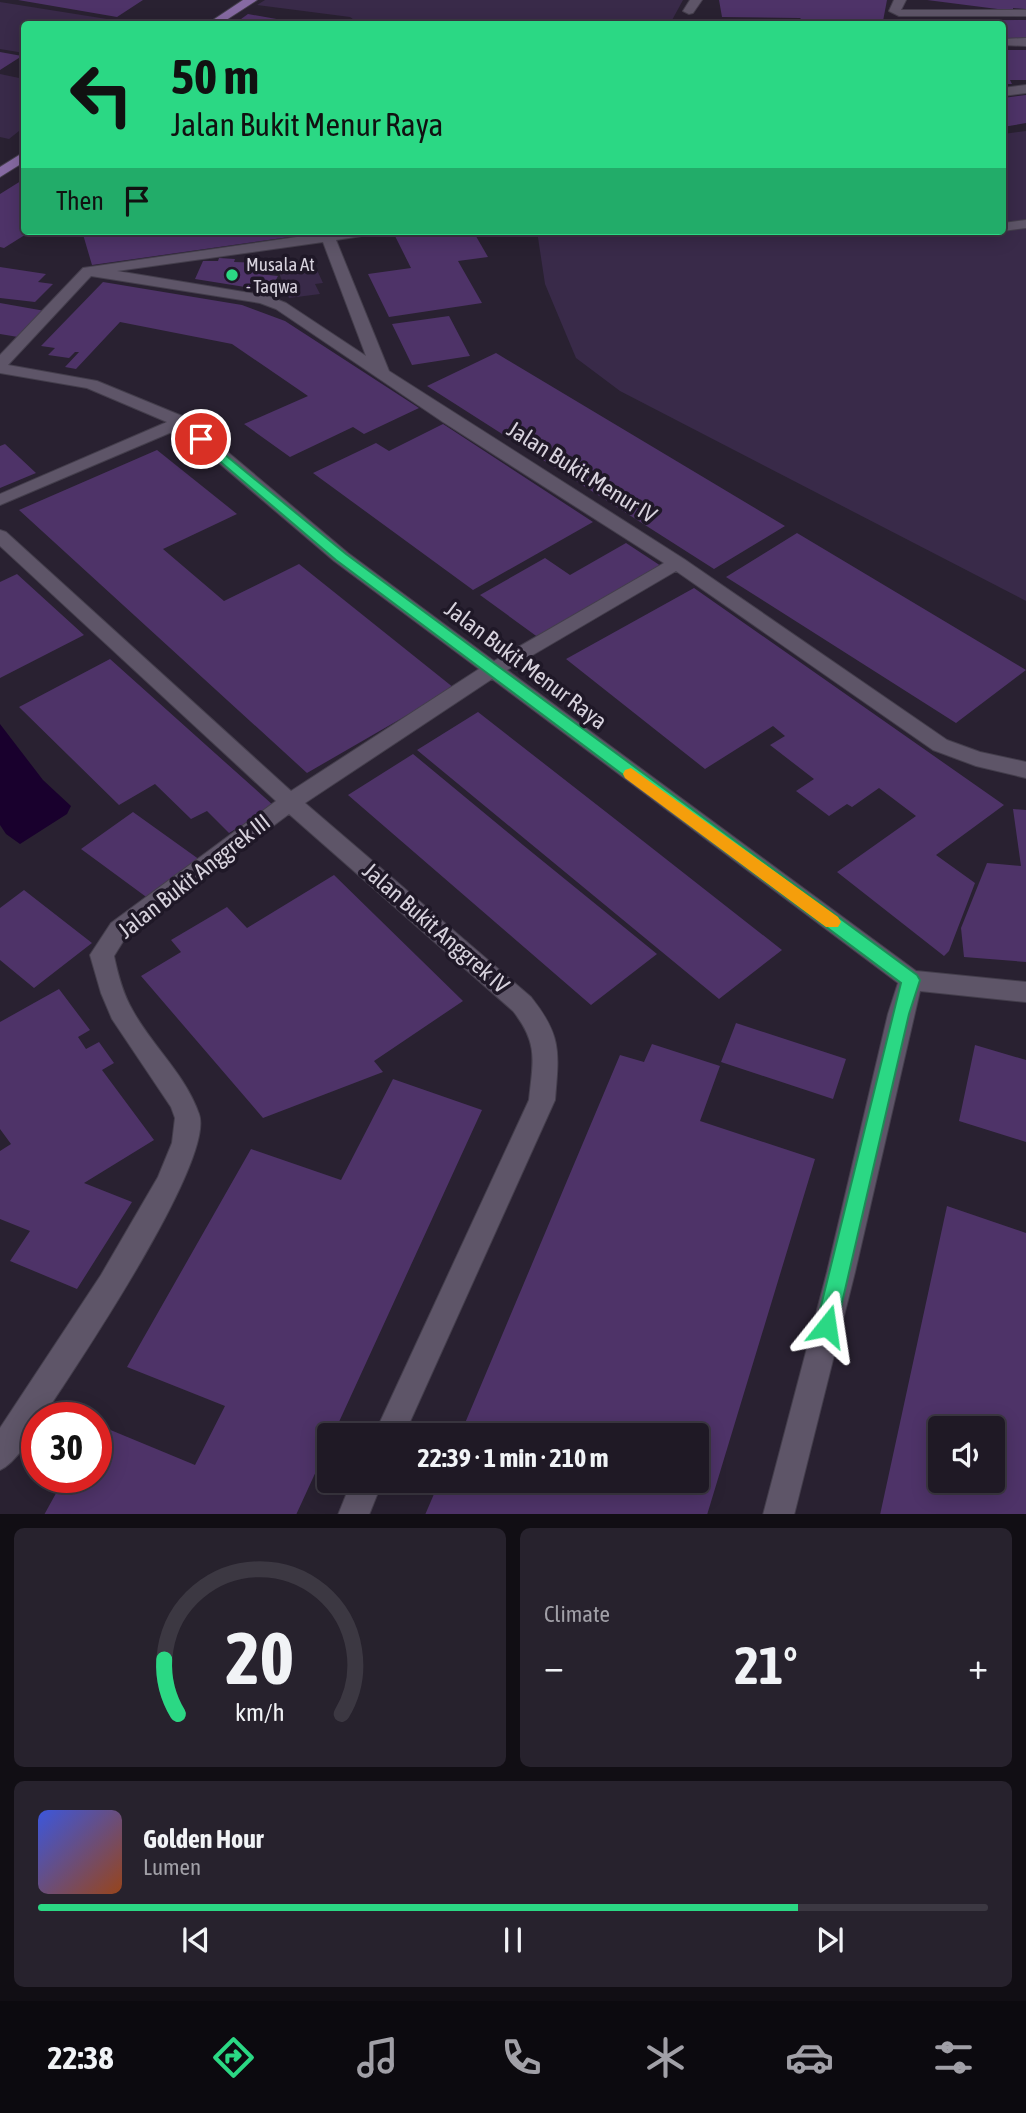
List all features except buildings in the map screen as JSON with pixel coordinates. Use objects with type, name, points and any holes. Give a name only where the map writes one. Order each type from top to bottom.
[{"type":"main road","points":[[218,21],[251,0]]},
{"type":"main road","points":[[0,173],[21,158]]},
{"type":"street","points":[[901,0],[895,11],[899,13],[1026,13]]},
{"type":"street","points":[[1006,42],[1026,42]]},
{"type":"street","points":[[1006,92],[1026,89]]},
{"type":"street","points":[[1006,227],[1026,224]]},
{"type":"street","points":[[0,366],[89,271],[341,235]]},
{"type":"street","points":[[328,237],[372,352],[383,372]]},
{"type":"street","name":"Jalan Bukit Menur IV","points":[[89,271],[263,299],[281,306],[449,418],[677,563],[940,745],[976,759],[1026,770]]},
{"type":"street","name":"Jalan Bukit Menur Raya","points":[[0,366],[91,384],[181,422],[341,557],[491,671],[911,980]]},
{"type":"street","points":[[0,500],[181,422]]},
{"type":"street","name":"Jalan Bukit Anggrek IV","points":[[0,536],[290,802],[522,1004],[540,1027],[546,1055],[542,1100],[394,1423]]},
{"type":"street","name":"Jalan Bukit Anggrek III","points":[[0,1455],[154,1216],[184,1149],[189,1122],[177,1091],[129,1026],[107,979],[102,955],[119,929],[290,802],[491,671],[677,563]]},
{"type":"street","points":[[778,1514],[841,1272],[900,1014],[911,980],[1026,992]]},
{"type":"street","points":[[352,1514],[362,1493]]},
{"type":"shaded area","points":[[265,0],[683,0],[672,21],[357,21],[350,17],[257,5]]},
{"type":"shaded area","points":[[0,2],[119,21],[21,21],[21,52],[0,49]]},
{"type":"shaded area","points":[[0,74],[21,78],[21,129],[9,139],[0,137]]},
{"type":"shaded area","points":[[1026,131],[1026,601],[620,391],[576,358],[545,284],[538,235],[1006,235],[1006,134]]},
{"type":"shaded area","points":[[307,264],[310,270],[317,270],[323,283],[315,284],[320,294],[289,298],[277,268]]},
{"type":"shaded area","points":[[0,724],[43,780],[71,806],[67,814],[20,844],[6,834],[0,825]]},
{"type":"slow traffic","points":[[631,774],[832,922]]},
{"type":"place","name":"Musala At - Taqwa","points":[[232,275]]},
{"type":"route","points":[[201,439],[341,557],[491,671],[911,980],[900,1014],[827,1326]]}]
